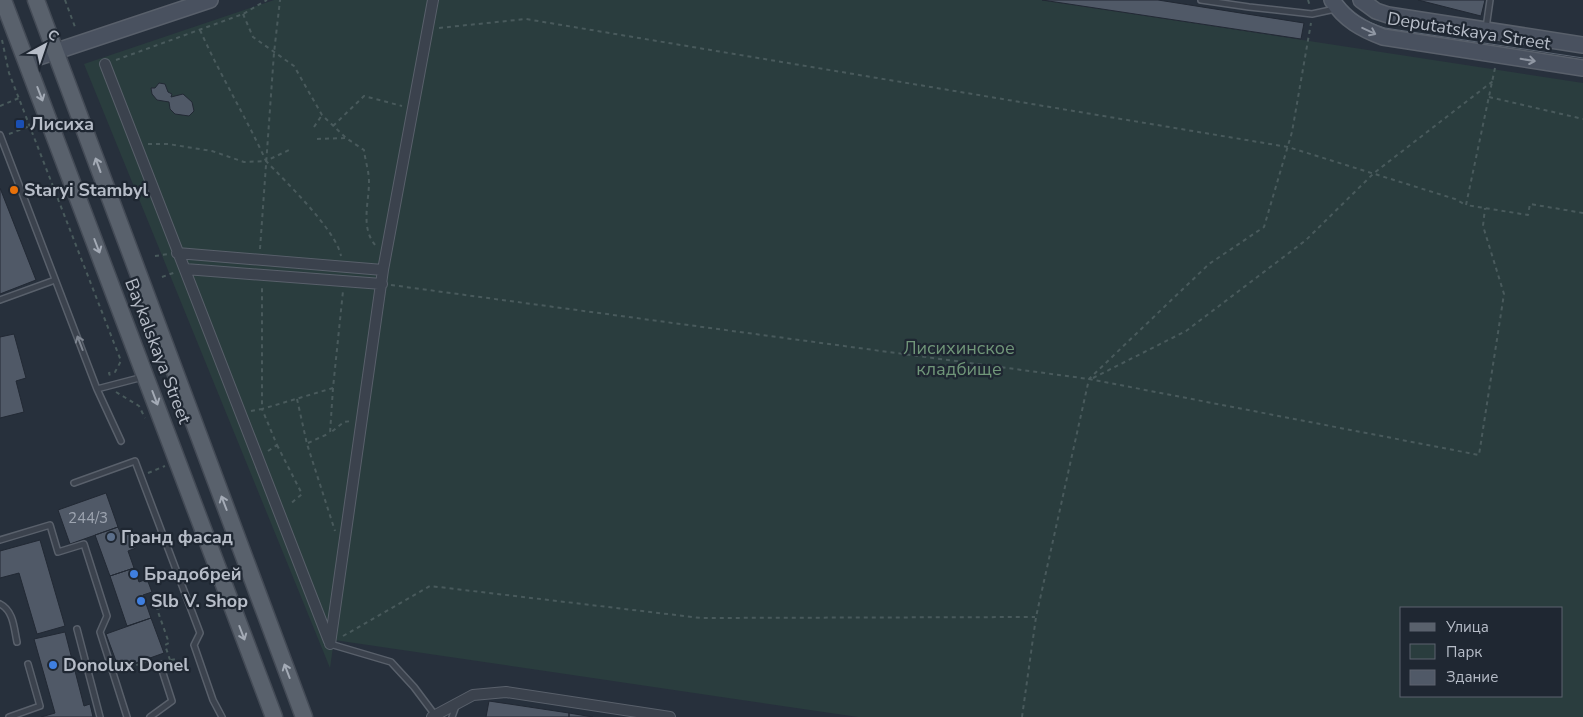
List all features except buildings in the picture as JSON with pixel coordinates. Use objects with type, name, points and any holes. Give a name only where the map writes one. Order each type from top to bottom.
[{"type":"main road","name":"Baykalskaya Street","points":[[3,0],[274,717]]},
{"type":"main road","name":"Baykalskaya Street","points":[[36,0],[304,717]]},
{"type":"main road","name":"Deputatskaya Street","points":[[1361,0],[1376,11],[1388,15],[1583,45]]},
{"type":"main road","points":[[27,61],[198,2]]},
{"type":"main road","name":"Deputatskaya Street","points":[[1335,4],[1350,21],[1383,38],[1583,68]]},
{"type":"street","points":[[330,644],[383,270],[433,0]]},
{"type":"street","points":[[105,64],[330,644]]},
{"type":"street","points":[[178,253],[383,270]]},
{"type":"street","points":[[185,269],[382,284]]},
{"type":"street","points":[[433,716],[473,695],[506,692],[670,717]]},
{"type":"lane","points":[[1201,0],[1312,14],[1335,4]]},
{"type":"lane","points":[[1249,0],[1249,7]]},
{"type":"lane","points":[[1485,31],[1490,0]]},
{"type":"lane","points":[[1,139],[97,389],[121,441]]},
{"type":"lane","points":[[0,300],[55,280]]},
{"type":"lane","points":[[97,389],[146,376]]},
{"type":"lane","points":[[74,483],[134,461],[200,633],[194,645],[213,700],[222,717]]},
{"type":"lane","points":[[0,540],[50,525],[58,552],[84,544],[107,616],[100,632],[128,717]]},
{"type":"lane","points":[[0,604],[8,611],[12,618],[17,642]]},
{"type":"lane","points":[[76,629],[100,717]]},
{"type":"lane","points":[[330,644],[391,662],[414,687],[433,716]]},
{"type":"lane","points":[[9,717],[40,706],[28,664]]},
{"type":"lane","points":[[150,717],[172,701],[160,664]]},
{"type":"lane","points":[[452,717],[457,703]]},
{"type":"path","points":[[65,0],[75,27]]},
{"type":"path","points":[[105,64],[243,14],[267,0]]},
{"type":"path","points":[[259,260],[274,53],[280,0]]},
{"type":"path","points":[[243,14],[253,37],[294,66],[322,115],[346,138],[364,150],[369,181],[365,210],[370,239],[386,258]]},
{"type":"path","points":[[1022,717],[1036,617],[1089,380],[1209,264],[1264,228],[1292,132],[1312,14]]},
{"type":"path","points":[[429,29],[526,19],[1288,147],[1455,199],[1466,205],[1528,215],[1530,204],[1583,212]]},
{"type":"path","points":[[199,30],[257,140],[266,162],[312,209],[339,248],[342,266]]},
{"type":"path","points":[[1466,205],[1495,68]]},
{"type":"path","points":[[1089,380],[1186,331],[1306,240],[1374,173],[1492,81]]},
{"type":"path","points":[[333,126],[364,96],[414,109]]},
{"type":"path","points":[[1489,97],[1583,119]]},
{"type":"path","points":[[0,106],[19,98]]},
{"type":"path","points":[[314,127],[322,115]]},
{"type":"path","points":[[1,139],[30,126]]},
{"type":"path","points":[[317,139],[346,138]]},
{"type":"path","points":[[136,144],[168,144],[212,151],[244,162],[266,162],[291,149]]},
{"type":"path","points":[[382,284],[1089,380],[1478,455],[1504,294],[1483,226],[1485,208]]},
{"type":"path","points":[[262,275],[262,409],[277,445],[302,494],[279,512]]},
{"type":"path","points":[[330,433],[344,281]]},
{"type":"path","points":[[241,413],[262,409],[333,388]]},
{"type":"path","points":[[297,399],[307,444],[343,556]]},
{"type":"path","points":[[307,444],[330,433],[344,422],[363,419]]},
{"type":"path","points":[[258,458],[277,445]]},
{"type":"path","points":[[140,476],[167,465]]},
{"type":"path","points":[[330,644],[430,586],[701,618],[1036,617]]},
{"type":"path","points":[[170,660],[165,645],[169,643],[157,609],[187,598]]},
{"type":"path","points":[[114,673],[159,657]]},
{"type":"path","points":[[160,664],[176,659],[180,671],[200,664]]},
{"type":"green space","name":"Лисихинское кладбище","points":[[274,0],[1042,0],[1583,83],[1583,717],[858,717],[334,640],[330,668],[84,64]]},
{"type":"tram line","points":[[1342,0],[1346,6],[1361,18],[1385,28],[1583,58]]},
{"type":"place","name":"Лисиха","points":[[20,124]]},
{"type":"place","name":"Staryi Stambyl","points":[[14,190]]},
{"type":"place","name":"Гранд фасад","points":[[111,537]]},
{"type":"place","name":"Брадобрей","points":[[134,574]]},
{"type":"place","name":"Slb V. Shop","points":[[141,601]]},
{"type":"place","name":"Donolux Donel","points":[[53,665]]}]
